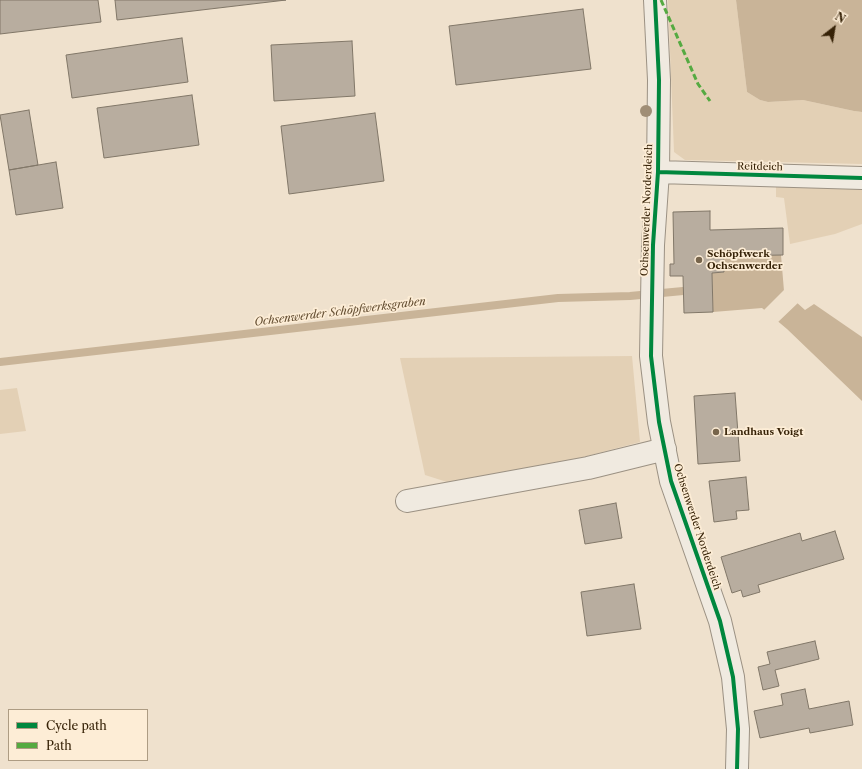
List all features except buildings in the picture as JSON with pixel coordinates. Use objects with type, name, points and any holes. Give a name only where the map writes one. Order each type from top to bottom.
[{"type":"street","name":"Ochsenwerder Norderdeich","points":[[655,0],[658,80],[658,172],[653,245],[651,356],[659,422],[671,481],[720,621],[733,677],[738,729],[737,769]]},
{"type":"street","name":"Reitdeich","points":[[658,172],[862,178]]},
{"type":"street","points":[[407,501],[588,468],[664,449]]},
{"type":"shaded area","points":[[668,0],[736,0],[747,92],[760,100],[768,102],[803,100],[862,112],[862,164],[685,160],[674,152]]},
{"type":"shaded area","points":[[736,0],[862,0],[862,112],[803,100],[768,102],[760,100],[747,92]]},
{"type":"shaded area","points":[[776,187],[862,187],[862,224],[835,234],[790,244],[784,198],[776,197]]},
{"type":"shaded area","points":[[781,255],[784,291],[805,310],[814,304],[862,337],[862,401],[787,329],[762,308],[713,312],[712,273],[724,272],[723,256]]},
{"type":"shaded area","points":[[632,356],[640,442],[466,488],[425,475],[400,358]]},
{"type":"shaded area","points":[[17,388],[26,431],[0,434],[0,390]]},
{"type":"pier","points":[[786,288],[786,290],[799,302],[777,323],[763,311]]},
{"type":"waterway","name":"Ochsenwerder Schöpfwerksgraben","points":[[0,362],[558,298],[630,296],[683,291]]},
{"type":"marked path","points":[[661,0],[698,84],[710,101]]},
{"type":"cycle path","points":[[655,0],[659,80],[658,172],[653,245],[651,356],[659,422],[671,481],[720,621],[733,677],[738,729],[737,769]]},
{"type":"cycle path","points":[[658,172],[862,178]]},
{"type":"place","name":"Schöpfwerk Ochsenwerder","points":[[699,260]]},
{"type":"place","name":"Landhaus Voigt","points":[[716,432]]}]
